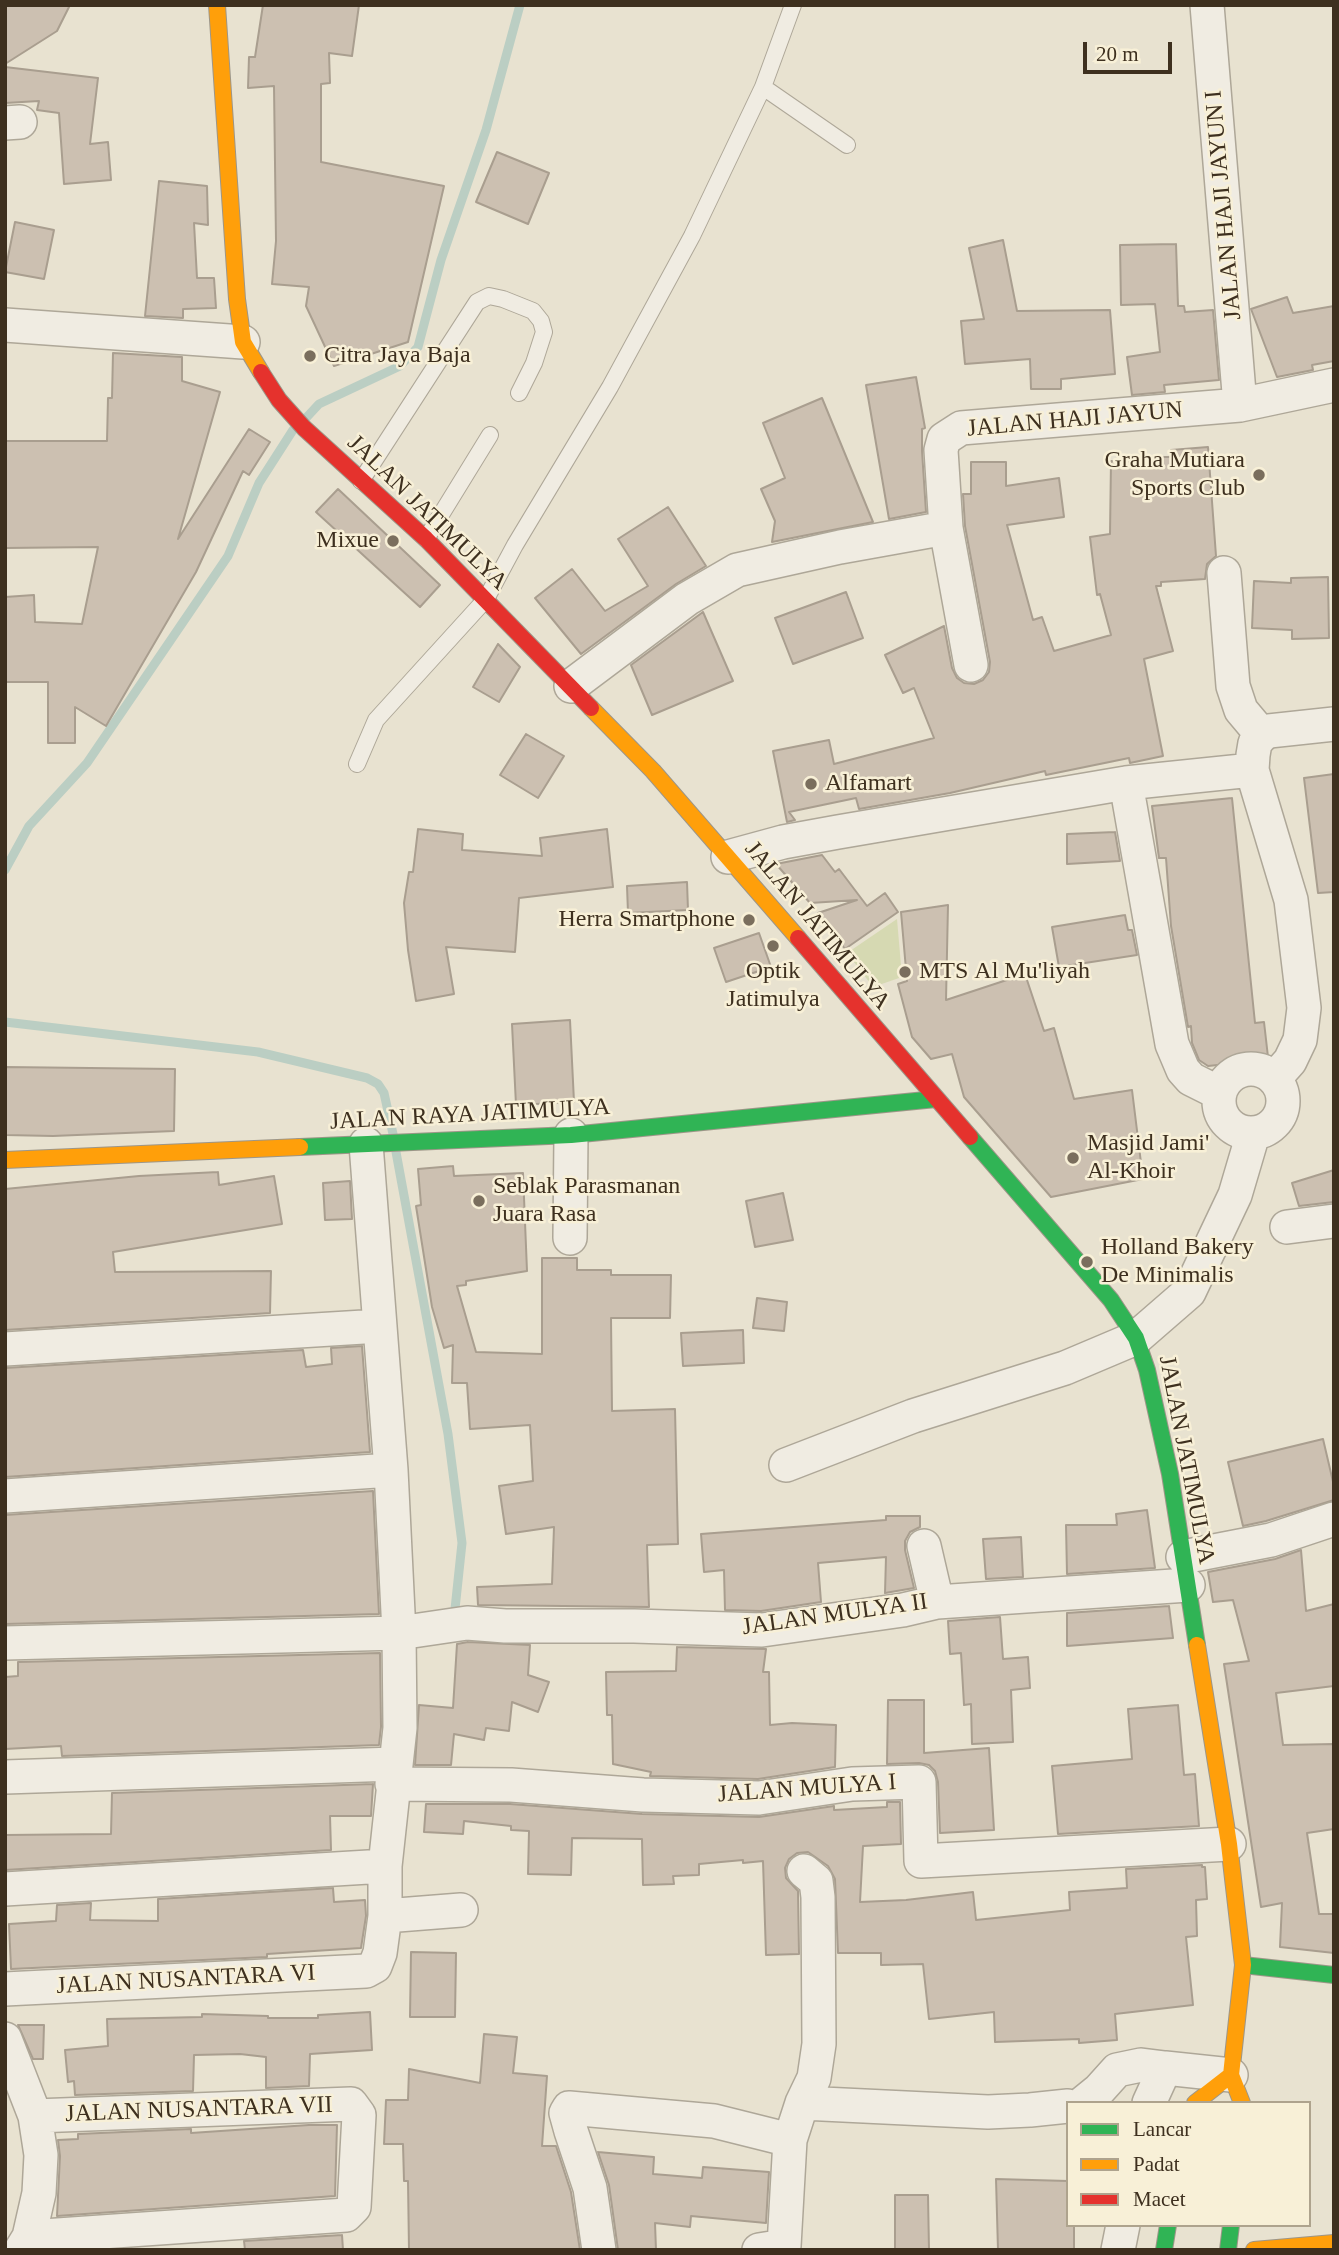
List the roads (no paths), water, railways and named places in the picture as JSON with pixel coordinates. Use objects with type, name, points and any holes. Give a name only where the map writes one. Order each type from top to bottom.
[{"type":"main road","name":"JALAN JATIMULYA","points":[[217,5],[237,299],[243,342],[279,400],[304,428],[426,538],[653,771],[1111,1300],[1136,1338],[1154,1397],[1170,1474],[1229,1844],[1243,1965],[1236,2089]]},
{"type":"main road","name":"JALAN RAYA JATIMULYA","points":[[5,1160],[571,1135],[936,1099]]},
{"type":"main road","points":[[1243,1965],[1334,1975]]},
{"type":"main road","points":[[1201,2101],[1236,2089]]},
{"type":"main road","points":[[1164,2250],[1168,2227]]},
{"type":"main road","points":[[1228,2250],[1231,2227]]},
{"type":"main road","points":[[1254,2250],[1334,2243]]},
{"type":"street","name":"JALAN HAJI JAYUN I","points":[[1207,5],[1240,405]]},
{"type":"street","points":[[5,325],[243,342]]},
{"type":"street","name":"JALAN HAJI JAYUN","points":[[971,665],[946,528],[941,450],[944,439],[961,428],[1240,405],[1334,386]]},
{"type":"street","points":[[571,686],[687,599],[737,570],[840,547],[946,528]]},
{"type":"street","points":[[1224,573],[1233,686],[1241,710],[1262,735]]},
{"type":"street","points":[[1275,1079],[1290,1061],[1300,1040],[1304,1008],[1292,900],[1252,770],[1255,743],[1269,732],[1334,724]]},
{"type":"street","points":[[728,856],[783,842],[1126,783],[1252,770]]},
{"type":"street","points":[[1126,783],[1172,1044],[1183,1070],[1191,1079],[1219,1093]]},
{"type":"street","points":[[1249,1069],[1262,1071],[1275,1079],[1281,1088],[1281,1112],[1275,1123],[1265,1130],[1253,1134],[1241,1132],[1230,1126],[1223,1117],[1219,1106],[1219,1093],[1224,1082],[1235,1073],[1249,1069]]},
{"type":"street","points":[[786,1465],[913,1416],[1065,1368],[1136,1338],[1189,1292],[1235,1195],[1253,1134]]},
{"type":"street","points":[[570,1237],[571,1135]]},
{"type":"street","points":[[372,1144],[399,1633],[400,1728],[385,1866],[385,1916],[461,1910]]},
{"type":"street","points":[[1287,1227],[1334,1221]]},
{"type":"street","points":[[5,1349],[380,1326]]},
{"type":"street","points":[[5,1496],[391,1470]]},
{"type":"street","name":"JALAN MULYA II","points":[[5,1643],[399,1633],[467,1623],[762,1630],[903,1610],[937,1602],[1186,1571],[1334,1519]]},
{"type":"street","points":[[925,1546],[937,1602]]},
{"type":"street","points":[[5,1777],[394,1774]]},
{"type":"street","name":"JALAN MULYA I","points":[[394,1774],[643,1795],[760,1798],[852,1784],[919,1782],[921,1861],[1229,1844]]},
{"type":"street","points":[[5,1889],[385,1866]]},
{"type":"street","points":[[759,2250],[784,2246],[790,2140],[802,2102],[814,2078],[819,2045],[818,1897],[816,1881],[804,1871]]},
{"type":"street","name":"JALAN NUSANTARA VI","points":[[5,1989],[366,1971],[375,1965],[380,1953],[385,1916]]},
{"type":"street","points":[[5,2039],[35,2116],[41,2155],[39,2193],[25,2243]]},
{"type":"street","points":[[1085,2101],[1117,2070],[1141,2065],[1165,2068],[1236,2089]]},
{"type":"street","points":[[1150,2101],[1165,2068]]},
{"type":"street","points":[[802,2102],[988,2112],[1066,2106]]},
{"type":"street","name":"JALAN NUSANTARA VII","points":[[25,2243],[346,2215],[354,2207],[355,2197],[359,2115],[351,2104],[35,2116]]},
{"type":"street","points":[[599,2250],[590,2188],[566,2113],[569,2108],[622,2115],[715,2121],[790,2140]]},
{"type":"street","points":[[1118,2250],[1123,2227]]},
{"type":"lane","points":[[357,764],[376,720],[486,599],[515,545],[610,387],[692,236],[763,87],[793,5]]},
{"type":"lane","points":[[763,87],[847,145]]},
{"type":"lane","points":[[361,481],[477,302],[489,296],[533,311],[541,321],[544,332],[541,342],[519,393]]},
{"type":"lane","points":[[426,538],[490,435]]},
{"type":"waterway","points":[[306,418],[319,404],[400,366],[418,347],[441,260],[486,130],[520,5]]},
{"type":"waterway","points":[[5,870],[29,826],[87,763],[228,556],[259,483],[293,430]]},
{"type":"waterway","points":[[5,1022],[258,1052],[367,1078],[378,1084],[384,1093],[393,1134]]},
{"type":"waterway","points":[[396,1152],[448,1434],[462,1543],[455,1609]]},
{"type":"place","name":"Citra Jaya Baja","points":[[310,356]]},
{"type":"place","name":"Graha Mutiara Sports Club","points":[[1259,475]]},
{"type":"place","name":"Mixue","points":[[393,541]]},
{"type":"place","name":"Alfamart","points":[[811,784]]},
{"type":"place","name":"Herra Smartphone","points":[[749,920]]},
{"type":"place","name":"Optik Jatimulya","points":[[773,946]]},
{"type":"place","name":"MTS Al Mu'liyah","points":[[905,972]]},
{"type":"place","name":"Masjid Jami' Al-Khoir","points":[[1073,1158]]},
{"type":"place","name":"Seblak Parasmanan Juara Rasa","points":[[479,1201]]},
{"type":"place","name":"Holland Bakery De Minimalis","points":[[1087,1262]]}]
